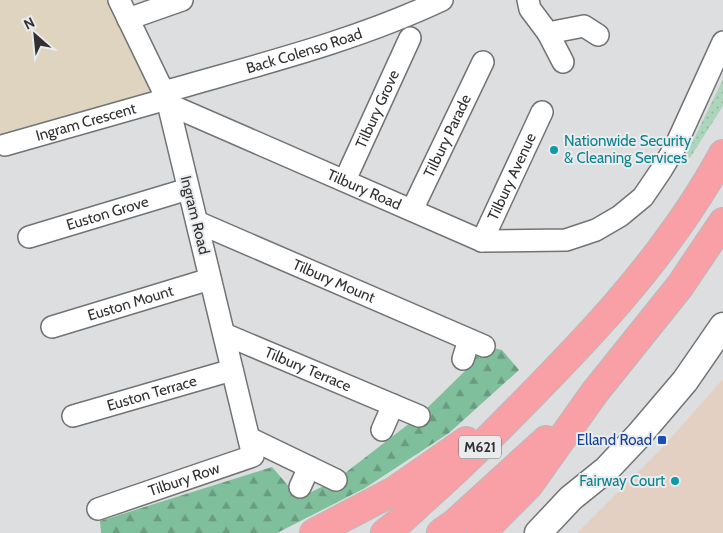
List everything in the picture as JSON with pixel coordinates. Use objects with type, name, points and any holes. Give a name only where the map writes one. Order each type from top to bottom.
[{"type":"highway","name":"M621","points":[[385,533],[461,466],[570,356],[640,278],[704,188],[723,154]]},
{"type":"highway","name":"M621","points":[[441,533],[524,462],[595,392],[680,286],[723,222]]},
{"type":"highway","points":[[314,533],[402,486],[460,446],[570,356]]},
{"type":"highway","points":[[482,533],[528,486],[595,392]]},
{"type":"street","name":"Ingram Road","points":[[119,0],[167,98],[249,438]]},
{"type":"street","points":[[128,19],[182,0]]},
{"type":"street","name":"Back Colenso Road","points":[[167,98],[368,31],[409,16],[442,0]]},
{"type":"street","points":[[528,0],[530,9],[548,32],[563,62]]},
{"type":"street","points":[[548,32],[584,26],[598,35]]},
{"type":"street","name":"Tilbury Grove","points":[[345,180],[410,38]]},
{"type":"street","name":"Tilbury Road","points":[[167,98],[482,241],[566,240],[596,230],[620,216],[643,196],[675,147],[723,42]]},
{"type":"street","name":"Tilbury Parade","points":[[412,210],[483,62]]},
{"type":"street","name":"Ingram Crescent","points":[[5,145],[167,98]]},
{"type":"street","name":"Tilbury Avenue","points":[[482,241],[542,112]]},
{"type":"street","name":"Euston Grove","points":[[29,237],[188,189]]},
{"type":"street","name":"Tilbury Mount","points":[[197,222],[472,348]]},
{"type":"street","name":"Euston Mount","points":[[52,327],[210,279]]},
{"type":"street","points":[[538,533],[639,435],[685,381],[723,326]]},
{"type":"street","name":"Tilbury Terrace","points":[[224,334],[419,416]]},
{"type":"street","name":"Euston Terrace","points":[[73,416],[232,370]]},
{"type":"street","points":[[382,430],[393,405]]},
{"type":"street","points":[[249,438],[336,480]]},
{"type":"street","name":"Tilbury Row","points":[[98,508],[253,456],[249,438]]},
{"type":"street","points":[[300,487],[309,467]]},
{"type":"shaded area","points":[[0,0],[119,0],[164,92],[0,146]]},
{"type":"shaded area","name":"Fairway Court","points":[[723,379],[723,533],[577,533],[662,448]]},
{"type":"green space","points":[[723,79],[723,106],[690,158],[686,155]]},
{"type":"green space","points":[[484,346],[502,350],[519,370],[449,433],[365,488],[277,533],[101,533],[100,521],[272,467],[299,498],[336,480],[419,416],[468,368]]},
{"type":"place","name":"Nationwide Security & Cleaning Services","points":[[554,150]]},
{"type":"place","name":"Elland Road","points":[[662,440]]},
{"type":"place","name":"Fairway Court","points":[[675,481]]}]
